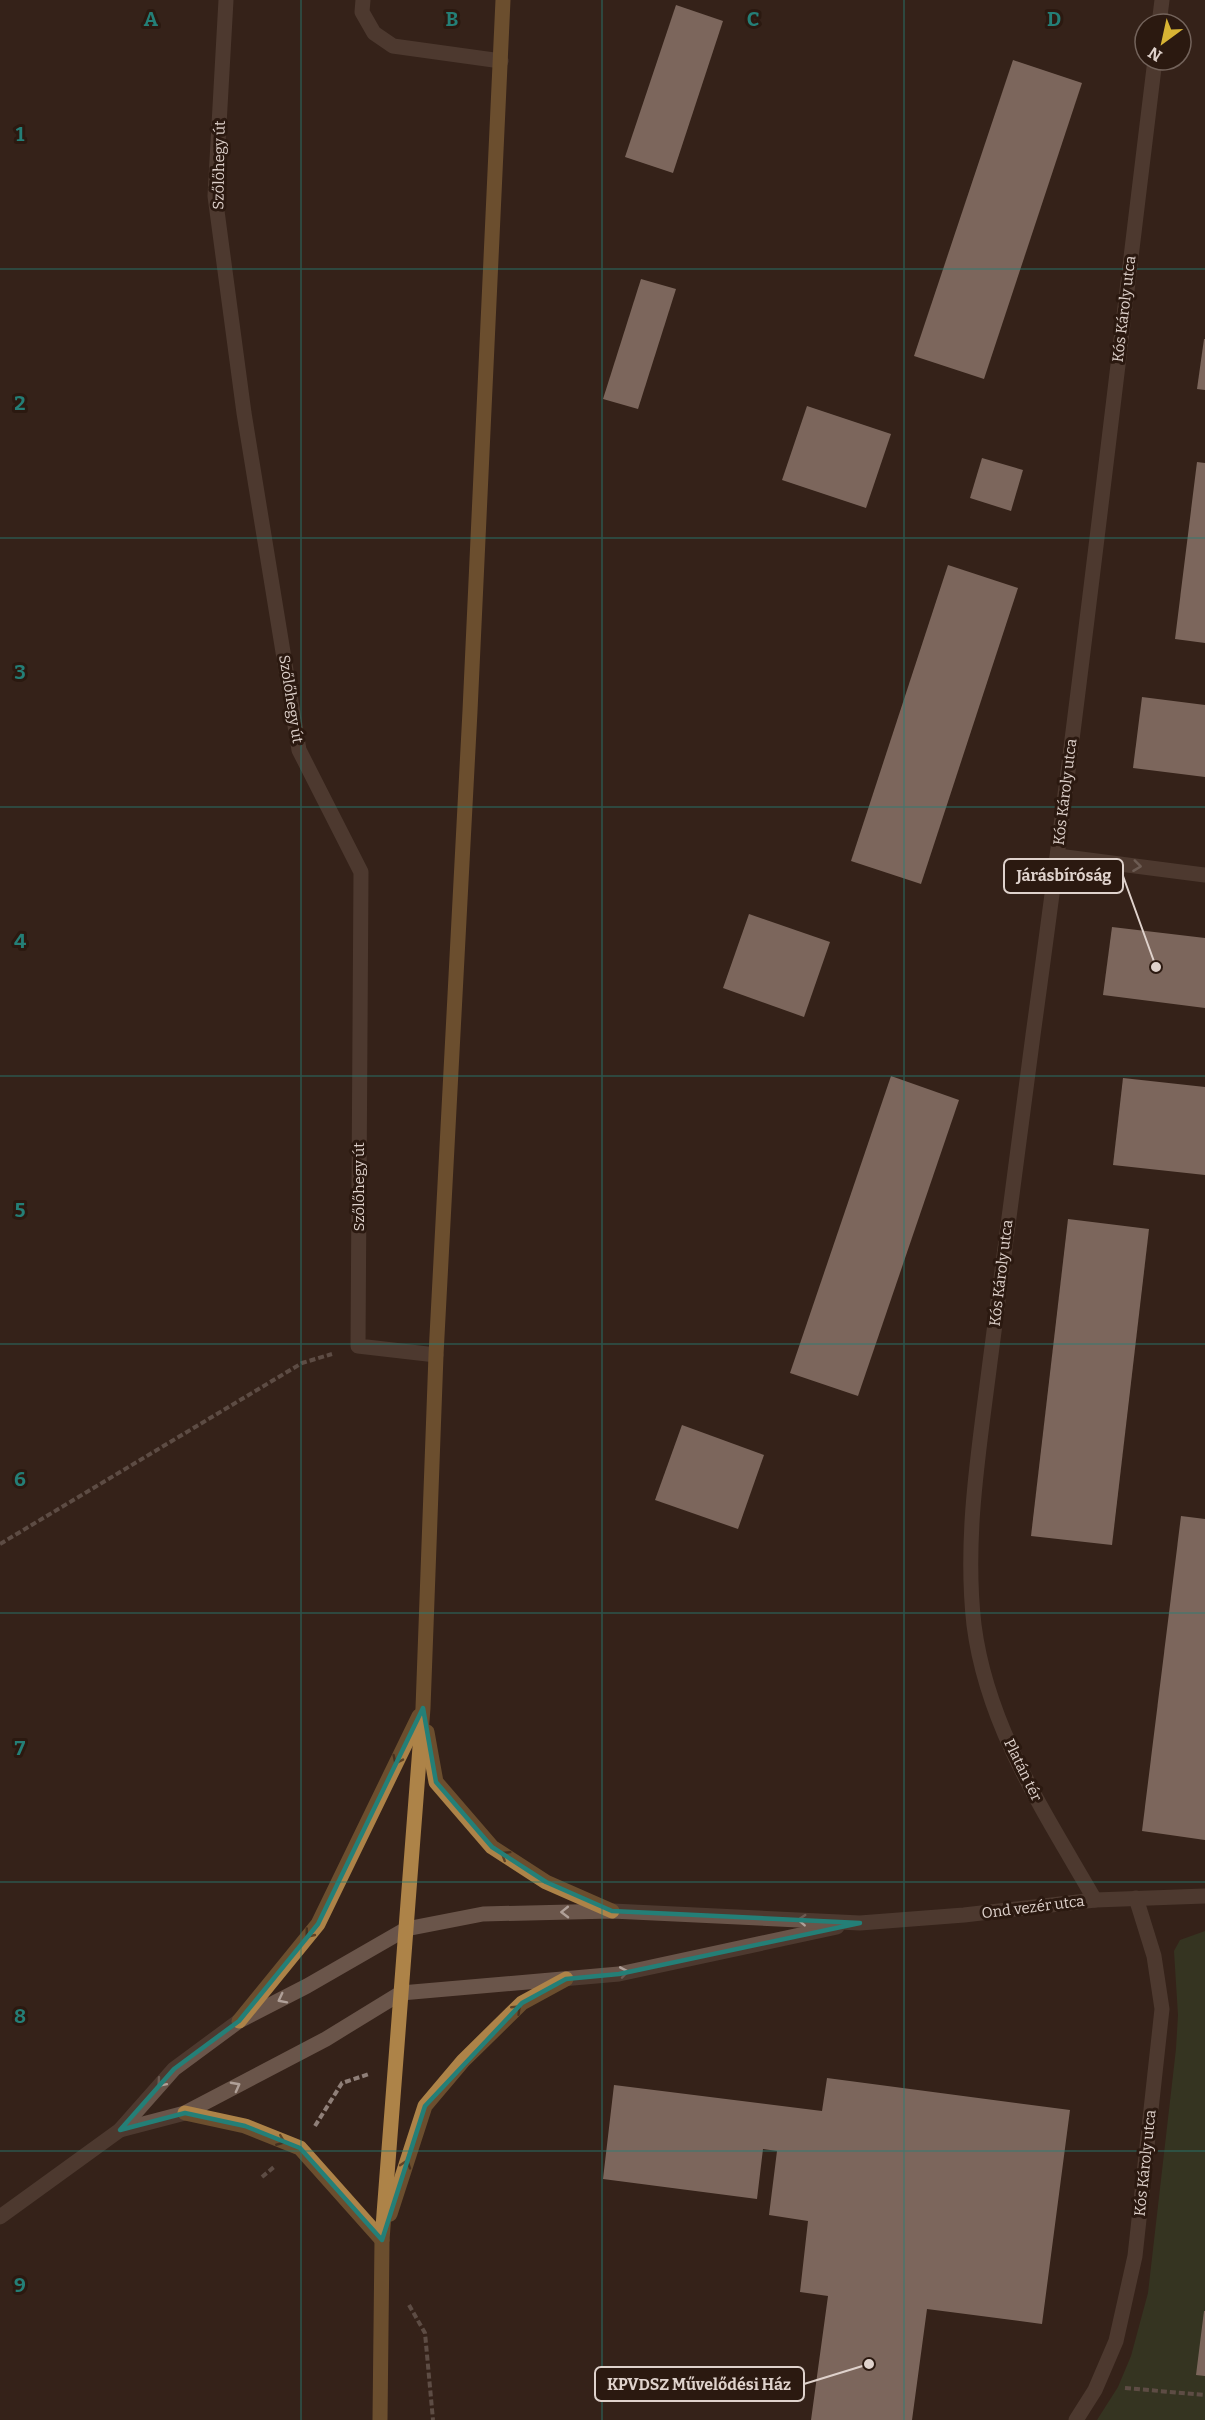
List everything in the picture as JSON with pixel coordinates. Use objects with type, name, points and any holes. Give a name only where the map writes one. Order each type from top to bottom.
[{"type":"main road","points":[[380,2420],[382,2240],[423,1708],[436,1355],[503,0]]},
{"type":"main road","points":[[423,1708],[436,1782],[492,1847],[546,1882],[612,1911]]},
{"type":"main road","points":[[239,2021],[318,1924],[423,1708]]},
{"type":"main road","points":[[382,2240],[425,2106],[464,2061],[522,2003],[566,1979]]},
{"type":"main road","points":[[185,2113],[245,2126],[300,2148],[382,2240]]},
{"type":"street","name":"Szőlőhegy út","points":[[226,0],[215,196],[244,413],[299,750],[362,872],[358,1346]]},
{"type":"street","points":[[363,0],[362,12],[374,33],[393,46],[501,61]]},
{"type":"street","name":"Kós Károly utca","points":[[975,1630],[971,1575],[974,1492],[1014,1174],[1058,856],[1154,72]]},
{"type":"street","points":[[1058,856],[1205,875]]},
{"type":"street","points":[[358,1346],[436,1355]]},
{"type":"street","name":"Platán tér","points":[[975,1630],[986,1680],[1012,1755],[1095,1900]]},
{"type":"street","name":"Ond vezér utca","points":[[861,1923],[964,1915],[1095,1900],[1205,1896]]},
{"type":"street","name":"Kós Károly utca","points":[[1076,2420],[1095,2390],[1116,2341],[1135,2256],[1162,2009],[1154,1956],[1136,1899]]},
{"type":"street","points":[[0,2217],[120,2130],[174,2069],[239,2021],[307,1986],[406,1929],[483,1914],[612,1911],[861,1923]]},
{"type":"street","points":[[120,2130],[185,2113],[326,2039],[401,1993],[619,1974],[861,1923]]},
{"type":"path","points":[[0,1544],[302,1363],[358,1346]]},
{"type":"path","points":[[262,2177],[300,2148],[342,2083],[396,2065]]},
{"type":"path","points":[[382,2258],[425,2333],[433,2420]]},
{"type":"path","points":[[1118,2387],[1205,2396]]},
{"type":"highlighted area","points":[[423,1708],[436,1782],[492,1847],[546,1882],[612,1911],[860,1923],[619,1974],[566,1979],[522,2003],[425,2106],[382,2240],[300,2148],[245,2126],[185,2113],[120,2130],[174,2069],[239,2021],[318,1924]]},
{"type":"green space","points":[[1205,1931],[1205,2420],[1097,2420],[1118,2387],[1131,2356],[1148,2293],[1176,2049],[1178,2015],[1174,1951],[1180,1940]]},
{"type":"building","points":[[676,5],[723,21],[673,173],[625,157]]},
{"type":"building","points":[[1013,60],[1082,83],[984,379],[914,356]]},
{"type":"building","points":[[641,279],[676,289],[638,409],[603,399]]},
{"type":"building","points":[[1205,339],[1205,390],[1197,389]]},
{"type":"building","points":[[807,406],[891,434],[866,508],[782,480]]},
{"type":"building","points":[[982,458],[1023,470],[1011,511],[970,498]]},
{"type":"building","points":[[1197,462],[1205,463],[1205,643],[1175,639]]},
{"type":"building","points":[[948,565],[1018,588],[921,884],[851,861]]},
{"type":"building","points":[[1142,697],[1205,705],[1205,777],[1133,768]]},
{"type":"building","points":[[749,914],[830,942],[804,1017],[723,988]]},
{"type":"building","points":[[1112,927],[1205,938],[1205,1008],[1103,995]]},
{"type":"building","points":[[891,1076],[959,1100],[858,1396],[790,1373]]},
{"type":"building","points":[[1123,1078],[1205,1087],[1205,1175],[1113,1165]]},
{"type":"building","points":[[1068,1219],[1149,1229],[1112,1545],[1031,1536]]},
{"type":"building","points":[[682,1425],[764,1455],[738,1529],[655,1500]]},
{"type":"building","points":[[1181,1516],[1205,1519],[1205,1840],[1142,1831]]},
{"type":"building","points":[[827,2078],[1070,2110],[1042,2324],[927,2309],[912,2420],[811,2420],[828,2296],[800,2292],[808,2221],[769,2215],[777,2151],[763,2149],[757,2199],[603,2179],[614,2085],[822,2111]]},
{"type":"building","points":[[1205,2311],[1205,2376],[1196,2375]]},
{"type":"place","name":"Járásbíróság","points":[[1156,967]]},
{"type":"place","name":"KPVDSZ Művelődési Ház","points":[[869,2364]]}]
